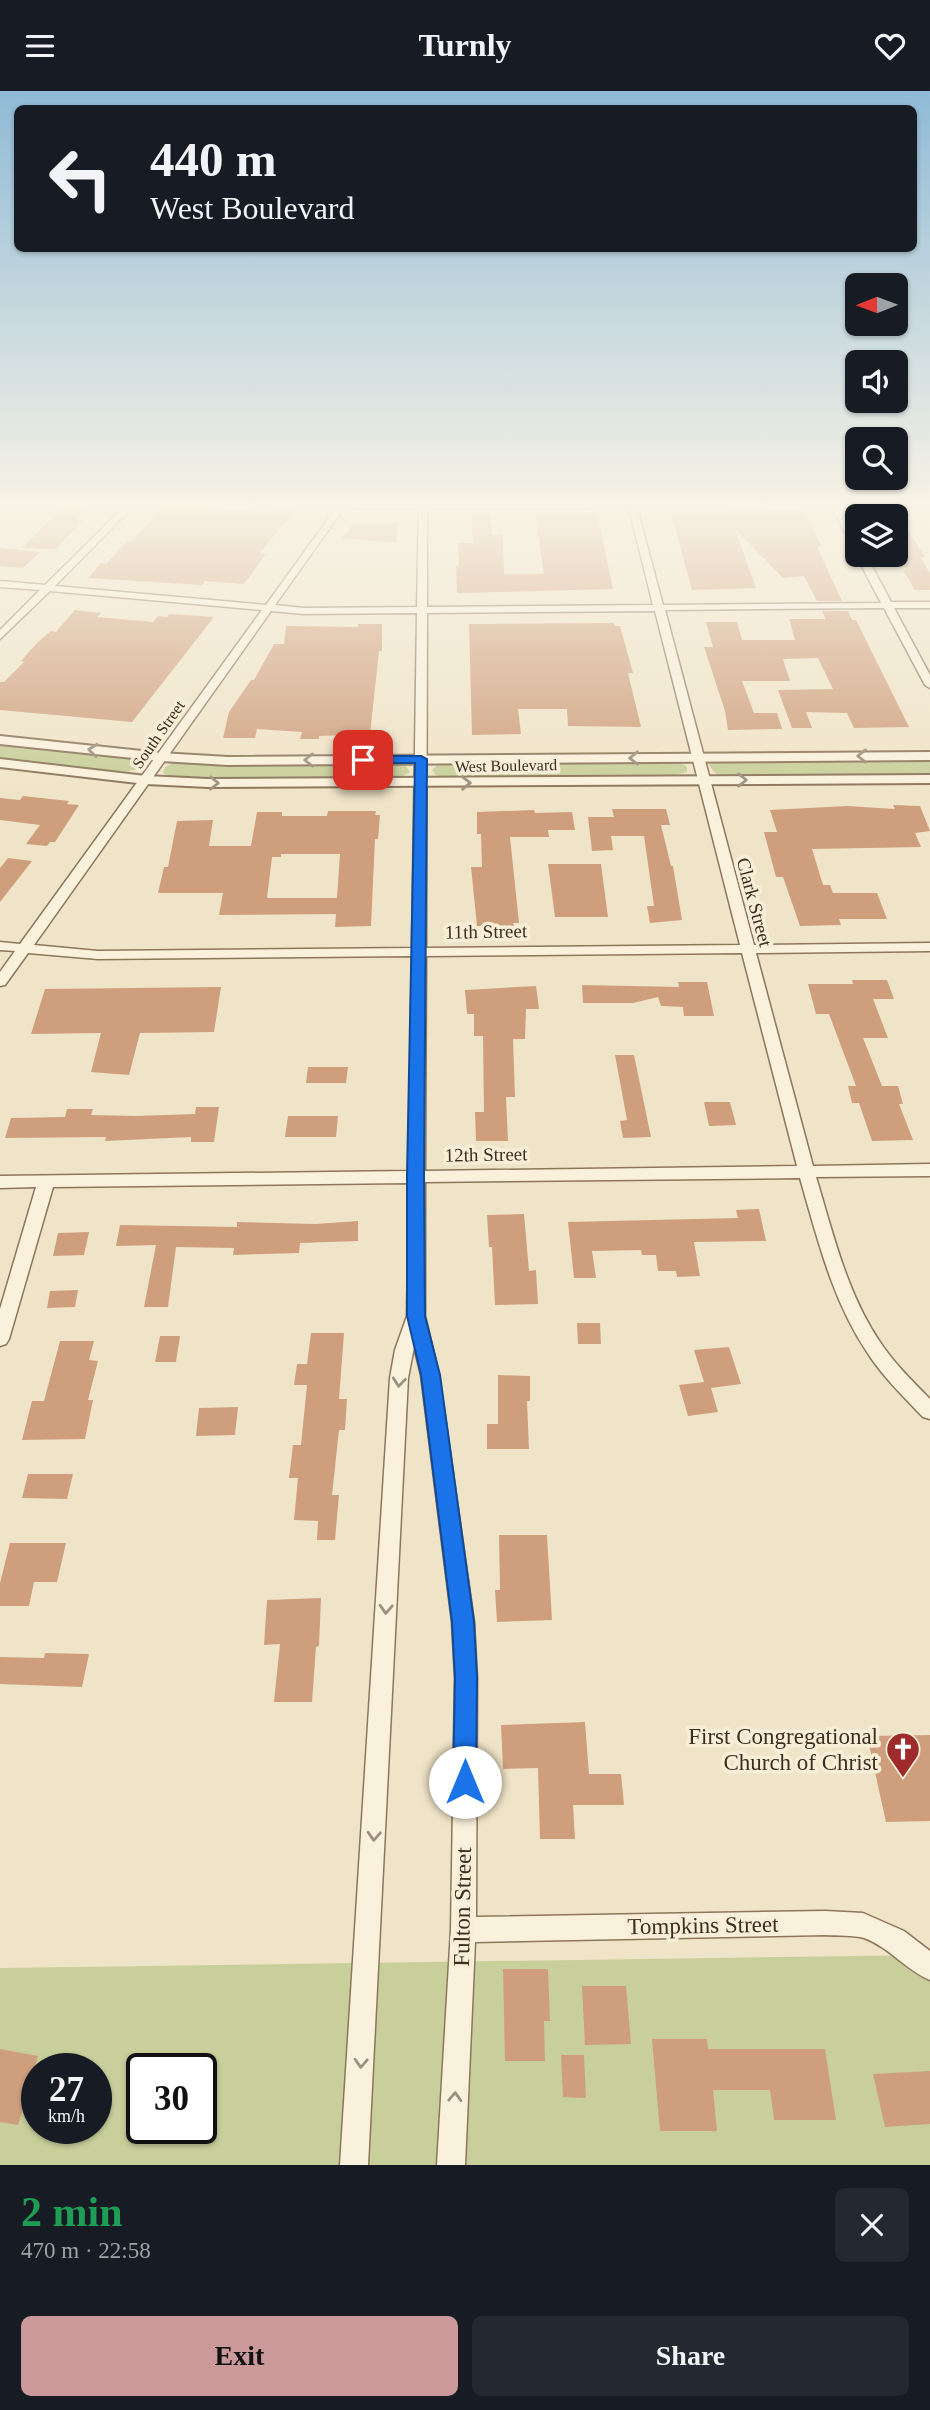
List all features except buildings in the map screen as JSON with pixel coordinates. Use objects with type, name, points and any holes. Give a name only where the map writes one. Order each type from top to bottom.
[{"type":"street","points":[[0,636],[36,601]]},
{"type":"street","points":[[188,601],[304,611],[930,605]]},
{"type":"street","name":"South Street","points":[[0,982],[272,601]]},
{"type":"street","name":"Fulton Street","points":[[423,601],[415,1176],[416,1316],[430,1375],[463,1622],[466,1678],[463,1930],[452,2165]]},
{"type":"street","name":"Clark Street","points":[[656,601],[806,1171],[851,1307],[879,1356],[930,1411]]},
{"type":"street","points":[[886,601],[930,685]]},
{"type":"street","name":"West Boulevard","points":[[0,740],[161,757],[228,761],[930,755]]},
{"type":"street","name":"West Boulevard","points":[[0,763],[146,780],[208,783],[930,779]]},
{"type":"street","name":"11th Street","points":[[0,946],[98,954],[930,947]]},
{"type":"street","name":"12th Street","points":[[0,1182],[930,1170]]},
{"type":"street","points":[[0,1339],[46,1182]]},
{"type":"street","name":"Fulton Street","points":[[355,2165],[399,1378],[404,1350],[416,1316]]},
{"type":"street","name":"Tompkins Street","points":[[463,1930],[825,1923],[863,1925],[895,1940],[930,1966]]},
{"type":"green space","points":[[0,742],[134,757],[142,762],[138,769],[124,772],[0,759]]},
{"type":"green space","points":[[930,758],[930,775],[726,776],[715,773],[709,765],[716,760]]},
{"type":"green space","points":[[679,761],[687,767],[687,772],[672,776],[446,778],[436,775],[432,770],[440,763]]},
{"type":"green space","points":[[175,762],[396,763],[405,765],[410,772],[397,779],[195,779],[175,778],[163,773],[165,767]]},
{"type":"green space","points":[[930,1955],[930,2165],[0,2165],[0,1968]]},
{"type":"place","name":"First Congregational Church of Christ","points":[[903,1779]]},
{"type":"route","points":[[363,760],[421,759],[419,1050],[415,1176],[416,1316],[430,1375],[463,1622],[466,1678],[465,1782]]}]
